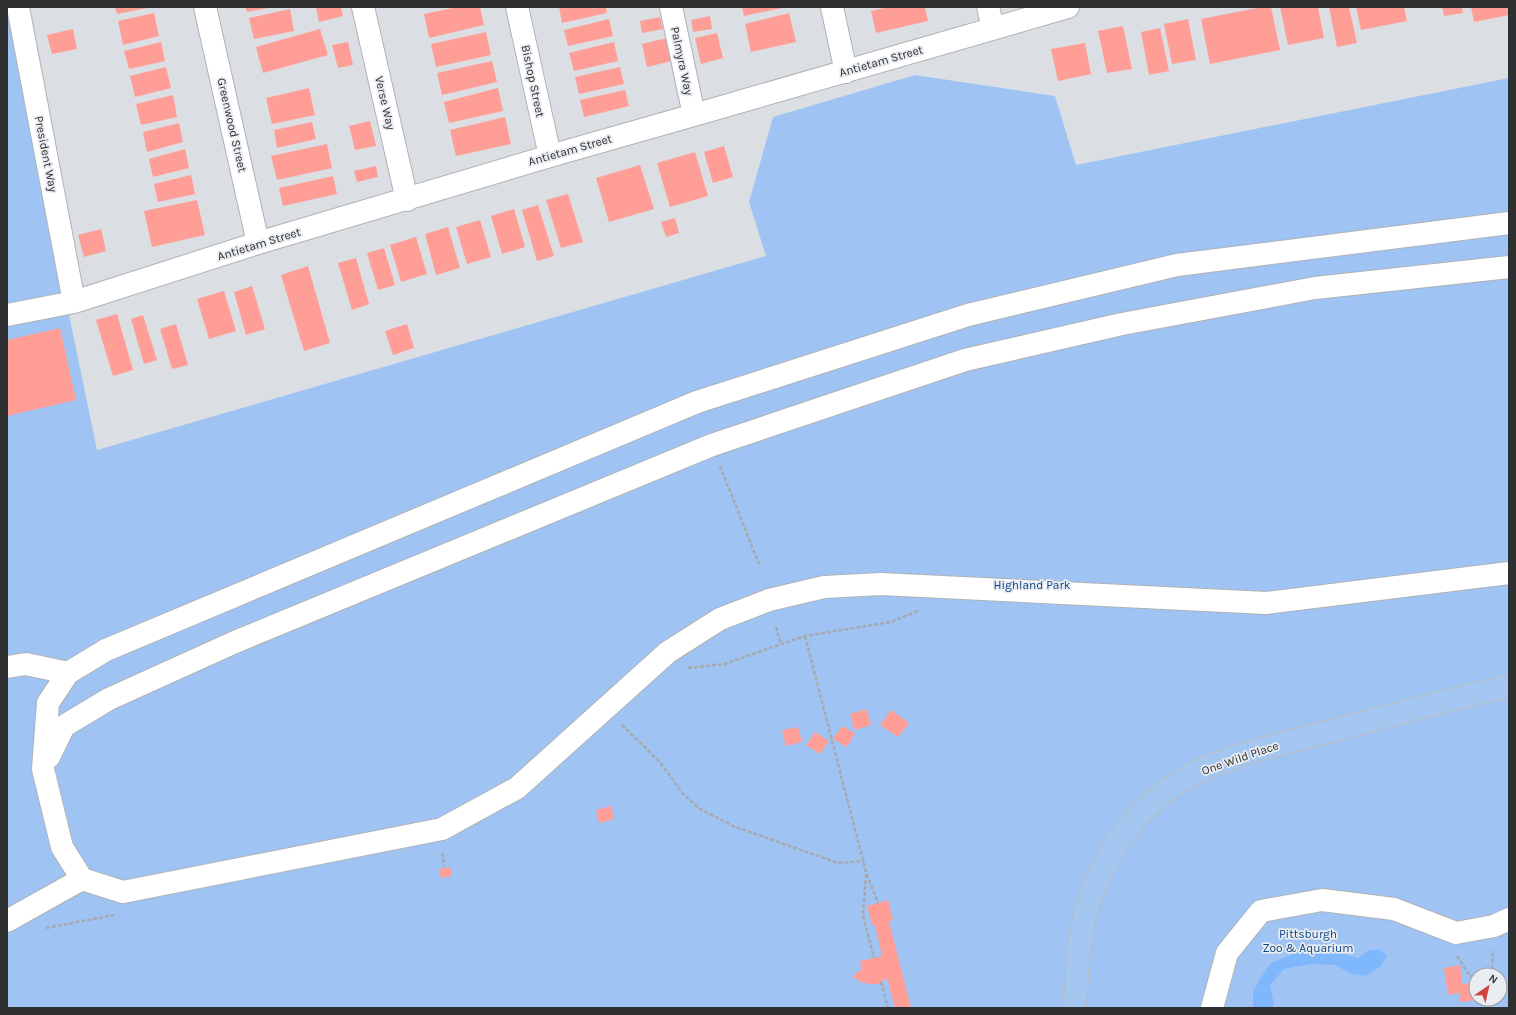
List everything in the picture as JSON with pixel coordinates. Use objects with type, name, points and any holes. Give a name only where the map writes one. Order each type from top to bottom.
[{"type":"main road","name":"One Wild Place","points":[[1075,1008],[1080,948],[1084,922],[1091,895],[1107,858],[1120,836],[1134,820],[1166,791],[1190,776],[1216,764],[1276,745],[1509,686]]},
{"type":"street","name":"President Way","points":[[18,7],[74,302]]},
{"type":"street","name":"Greenwood Street","points":[[205,7],[258,243]]},
{"type":"street","name":"Verse Way","points":[[362,7],[407,200]]},
{"type":"street","name":"Bishop Street","points":[[517,7],[550,156]]},
{"type":"street","name":"Palmyra Way","points":[[671,7],[694,115]]},
{"type":"street","points":[[832,7],[846,72]]},
{"type":"street","points":[[988,7],[993,28]]},
{"type":"street","name":"Antietam Street","points":[[7,315],[74,302],[258,243],[407,200],[550,156],[1068,7]]},
{"type":"street","points":[[1509,223],[1177,265],[968,315],[697,402],[106,650],[68,673],[48,703],[43,769],[62,847],[82,879],[123,892],[442,829],[517,788],[668,652],[720,619],[768,600],[824,587],[881,584],[1266,603],[1509,573]]},
{"type":"street","points":[[43,769],[64,726],[108,699],[235,642],[712,445],[965,360],[1122,324],[1315,288],[1509,267]]},
{"type":"street","points":[[7,666],[26,664],[68,673]]},
{"type":"street","points":[[7,921],[82,879]]},
{"type":"street","points":[[1212,1008],[1227,953],[1261,911],[1322,900],[1394,909],[1456,933],[1494,926],[1509,920]]},
{"type":"path","points":[[712,445],[759,564]]},
{"type":"path","points":[[686,669],[724,664],[805,636],[891,622],[924,609]]},
{"type":"path","points":[[776,627],[781,644]]},
{"type":"path","points":[[805,636],[866,872],[878,903]]},
{"type":"path","points":[[620,723],[659,761],[684,795],[700,809],[733,826],[838,863],[864,861]]},
{"type":"path","points":[[441,850],[445,866]]},
{"type":"path","points":[[866,872],[863,916],[874,958]]},
{"type":"path","points":[[881,982],[888,1008]]},
{"type":"green space","name":"Highland Park","points":[[7,7],[18,7],[67,305],[97,450],[766,256],[749,202],[773,117],[915,75],[1055,96],[1076,165],[1509,78],[1509,1008],[7,1008]]},
{"type":"shaded area","points":[[1318,944],[1338,946],[1347,955],[1358,958],[1367,951],[1379,949],[1387,956],[1380,967],[1366,976],[1352,974],[1335,965],[1310,964],[1284,969],[1270,985],[1274,1004],[1271,1008],[1253,1008],[1253,992],[1271,963]]},
{"type":"building","points":[[115,7],[147,7],[147,8],[117,14]]},
{"type":"building","points":[[245,7],[268,7],[268,8],[247,12]]},
{"type":"building","points":[[316,7],[341,7],[343,16],[319,22]]},
{"type":"building","points":[[457,7],[480,7],[484,25],[429,38],[424,14]]},
{"type":"building","points":[[559,7],[606,7],[607,13],[562,23]]},
{"type":"building","points":[[742,7],[782,7],[782,8],[744,16]]},
{"type":"building","points":[[888,7],[925,7],[928,21],[876,33],[871,11]]},
{"type":"building","points":[[1262,7],[1271,7],[1280,50],[1210,64],[1201,19]]},
{"type":"building","points":[[1280,7],[1318,7],[1324,38],[1288,45]]},
{"type":"building","points":[[1329,7],[1349,7],[1357,43],[1337,47]]},
{"type":"building","points":[[1356,7],[1404,7],[1407,21],[1361,30]]},
{"type":"building","points":[[1442,7],[1462,7],[1463,13],[1444,16]]},
{"type":"building","points":[[1471,7],[1509,7],[1509,15],[1474,22]]},
{"type":"building","points":[[290,9],[294,31],[254,39],[249,18]]},
{"type":"building","points":[[154,13],[159,36],[123,45],[118,21]]},
{"type":"building","points":[[789,13],[796,42],[751,52],[745,24]]},
{"type":"building","points":[[710,16],[712,29],[693,32],[691,20]]},
{"type":"building","points":[[660,17],[663,29],[642,33],[640,21]]},
{"type":"building","points":[[609,19],[613,36],[568,46],[564,30]]},
{"type":"building","points":[[1188,19],[1196,60],[1172,64],[1164,24]]},
{"type":"building","points":[[1123,26],[1132,69],[1107,73],[1098,31]]},
{"type":"building","points":[[1160,28],[1169,71],[1149,75],[1141,32]]},
{"type":"building","points":[[73,29],[77,49],[52,54],[47,35]]},
{"type":"building","points":[[320,29],[328,55],[263,73],[256,47]]},
{"type":"building","points":[[486,32],[491,55],[436,67],[431,44]]},
{"type":"building","points":[[717,33],[723,58],[701,64],[695,38]]},
{"type":"building","points":[[667,38],[672,61],[647,67],[642,44]]},
{"type":"building","points":[[161,42],[165,61],[129,69],[124,51]]},
{"type":"building","points":[[348,42],[353,65],[338,68],[332,45]]},
{"type":"building","points":[[614,42],[618,61],[574,71],[569,53]]},
{"type":"building","points":[[1085,43],[1091,74],[1058,81],[1051,49]]},
{"type":"building","points":[[492,61],[497,82],[442,95],[437,73]]},
{"type":"building","points":[[166,67],[171,88],[135,97],[130,76]]},
{"type":"building","points":[[620,67],[624,84],[579,94],[575,77]]},
{"type":"building","points":[[309,88],[315,115],[272,124],[266,98]]},
{"type":"building","points":[[498,88],[503,111],[449,123],[444,102]]},
{"type":"building","points":[[625,90],[629,106],[584,117],[580,100]]},
{"type":"building","points":[[173,95],[177,117],[141,125],[136,104]]},
{"type":"building","points":[[505,117],[511,144],[456,156],[450,130]]},
{"type":"building","points":[[370,121],[376,146],[355,150],[349,126]]},
{"type":"building","points":[[312,122],[316,139],[277,148],[274,130]]},
{"type":"building","points":[[179,123],[183,142],[147,152],[143,132]]},
{"type":"building","points":[[327,144],[332,168],[277,180],[271,156]]},
{"type":"building","points":[[724,146],[733,177],[713,183],[704,152]]},
{"type":"building","points":[[185,149],[189,168],[153,177],[149,159]]},
{"type":"building","points":[[695,152],[708,196],[670,207],[657,163]]},
{"type":"building","points":[[640,165],[654,209],[609,222],[596,178]]},
{"type":"building","points":[[376,166],[378,177],[357,182],[354,171]]},
{"type":"building","points":[[191,175],[195,194],[158,202],[154,184]]},
{"type":"building","points":[[333,176],[337,194],[283,206],[279,188]]},
{"type":"building","points":[[568,194],[583,242],[561,248],[546,200]]},
{"type":"building","points":[[197,200],[205,235],[152,247],[144,211]]},
{"type":"building","points":[[538,205],[554,256],[537,261],[522,210]]},
{"type":"building","points":[[514,209],[525,247],[502,254],[491,216]]},
{"type":"building","points":[[675,218],[679,233],[666,237],[661,222]]},
{"type":"building","points":[[480,220],[491,257],[467,264],[456,227]]},
{"type":"building","points":[[448,227],[460,268],[436,275],[425,234]]},
{"type":"building","points":[[101,229],[106,251],[84,257],[78,235]]},
{"type":"building","points":[[416,237],[427,274],[401,282],[390,245]]},
{"type":"building","points":[[384,248],[395,285],[378,290],[367,253]]},
{"type":"building","points":[[356,258],[369,304],[352,310],[338,263]]},
{"type":"building","points":[[308,266],[330,343],[304,351],[281,275]]},
{"type":"building","points":[[252,286],[265,329],[246,335],[234,292]]},
{"type":"building","points":[[224,291],[236,331],[209,339],[197,299]]},
{"type":"building","points":[[117,314],[133,370],[113,376],[96,320]]},
{"type":"building","points":[[143,315],[157,360],[144,364],[131,319]]},
{"type":"building","points":[[176,324],[188,365],[172,369],[160,329]]},
{"type":"building","points":[[407,324],[414,348],[393,355],[385,331]]},
{"type":"building","points":[[60,328],[76,400],[7,416],[7,340]]},
{"type":"building","points":[[866,709],[871,725],[855,730],[850,714]]},
{"type":"building","points":[[891,710],[909,723],[898,737],[880,725]]},
{"type":"building","points":[[842,726],[855,733],[847,747],[833,739]]},
{"type":"building","points":[[798,727],[802,742],[786,746],[782,730]]},
{"type":"building","points":[[815,732],[829,741],[820,754],[806,745]]},
{"type":"building","points":[[611,806],[614,819],[599,823],[596,810]]},
{"type":"building","points":[[450,867],[452,876],[441,878],[439,869]]},
{"type":"building","points":[[888,900],[893,920],[889,921],[911,1008],[895,1008],[887,978],[878,984],[869,984],[861,982],[853,977],[857,972],[862,970],[860,961],[882,956],[875,925],[872,925],[867,906]]},
{"type":"building","points":[[1460,965],[1462,984],[1468,983],[1468,1001],[1460,1002],[1459,993],[1448,995],[1444,968]]},
{"type":"park label","name":"Pittsburgh Zoo & Aquarium","points":[[1308,941]]}]
